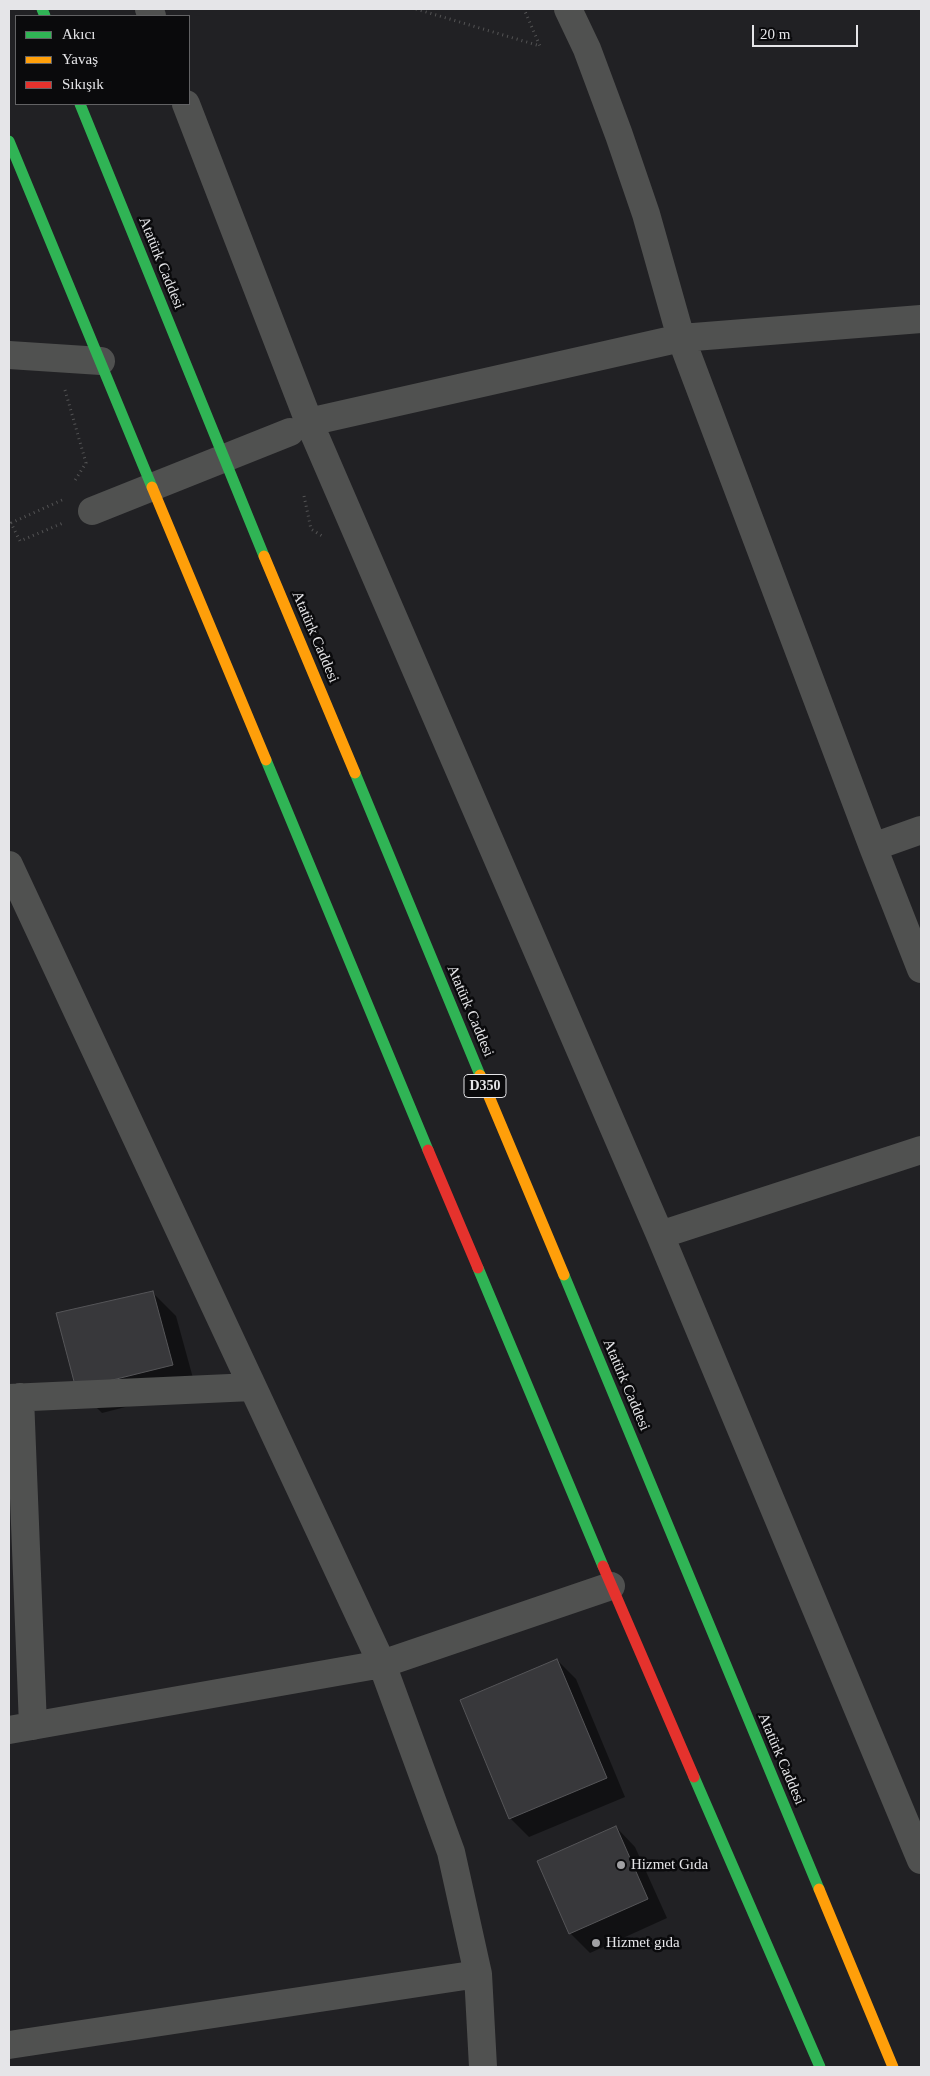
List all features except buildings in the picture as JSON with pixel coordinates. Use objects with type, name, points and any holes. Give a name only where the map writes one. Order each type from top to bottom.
[{"type":"highway","name":"Atatürk Caddesi","points":[[80,105],[217,442],[894,2067]]},
{"type":"highway","points":[[11,152],[102,361],[160,510],[611,1586],[820,2067]]},
{"type":"street","points":[[568,9],[587,49],[619,135],[646,214],[682,338],[873,847],[921,969]]},
{"type":"street","points":[[186,105],[299,427],[660,1235],[921,1860]]},
{"type":"street","points":[[92,511],[299,427],[682,338],[921,319]]},
{"type":"street","points":[[9,355],[102,361]]},
{"type":"street","points":[[873,847],[921,830]]},
{"type":"street","points":[[9,865],[382,1664],[451,1852],[478,1974],[483,2067]]},
{"type":"street","points":[[660,1235],[921,1150]]},
{"type":"street","points":[[252,1387],[14,1397],[21,1728],[382,1664],[611,1586]]},
{"type":"street","points":[[9,2046],[478,1974]]},
{"type":"path","points":[[416,9],[540,46],[524,9]]},
{"type":"path","points":[[55,358],[86,463],[73,484]]},
{"type":"path","points":[[65,498],[11,523],[20,541],[92,511]]},
{"type":"traffic: fast","points":[[42,9],[45,15]]},
{"type":"traffic: fast","points":[[80,105],[264,556]]},
{"type":"traffic: fast","points":[[9,141],[152,487]]},
{"type":"traffic: fast","points":[[266,760],[428,1150]]},
{"type":"traffic: fast","points":[[355,773],[480,1075]]},
{"type":"traffic: fast","points":[[478,1268],[603,1566]]},
{"type":"traffic: fast","points":[[564,1275],[819,1889]]},
{"type":"traffic: fast","points":[[694,1777],[820,2067]]},
{"type":"traffic: slow","points":[[152,487],[266,760]]},
{"type":"traffic: slow","points":[[264,556],[355,773]]},
{"type":"traffic: slow","points":[[480,1075],[564,1275]]},
{"type":"traffic: slow","points":[[819,1889],[893,2067]]},
{"type":"traffic: jam","points":[[428,1150],[478,1268]]},
{"type":"traffic: jam","points":[[603,1566],[694,1777]]},
{"type":"place","name":"Hizmet Gıda","points":[[621,1865]]},
{"type":"place","name":"Hizmet gıda","points":[[596,1943]]}]
